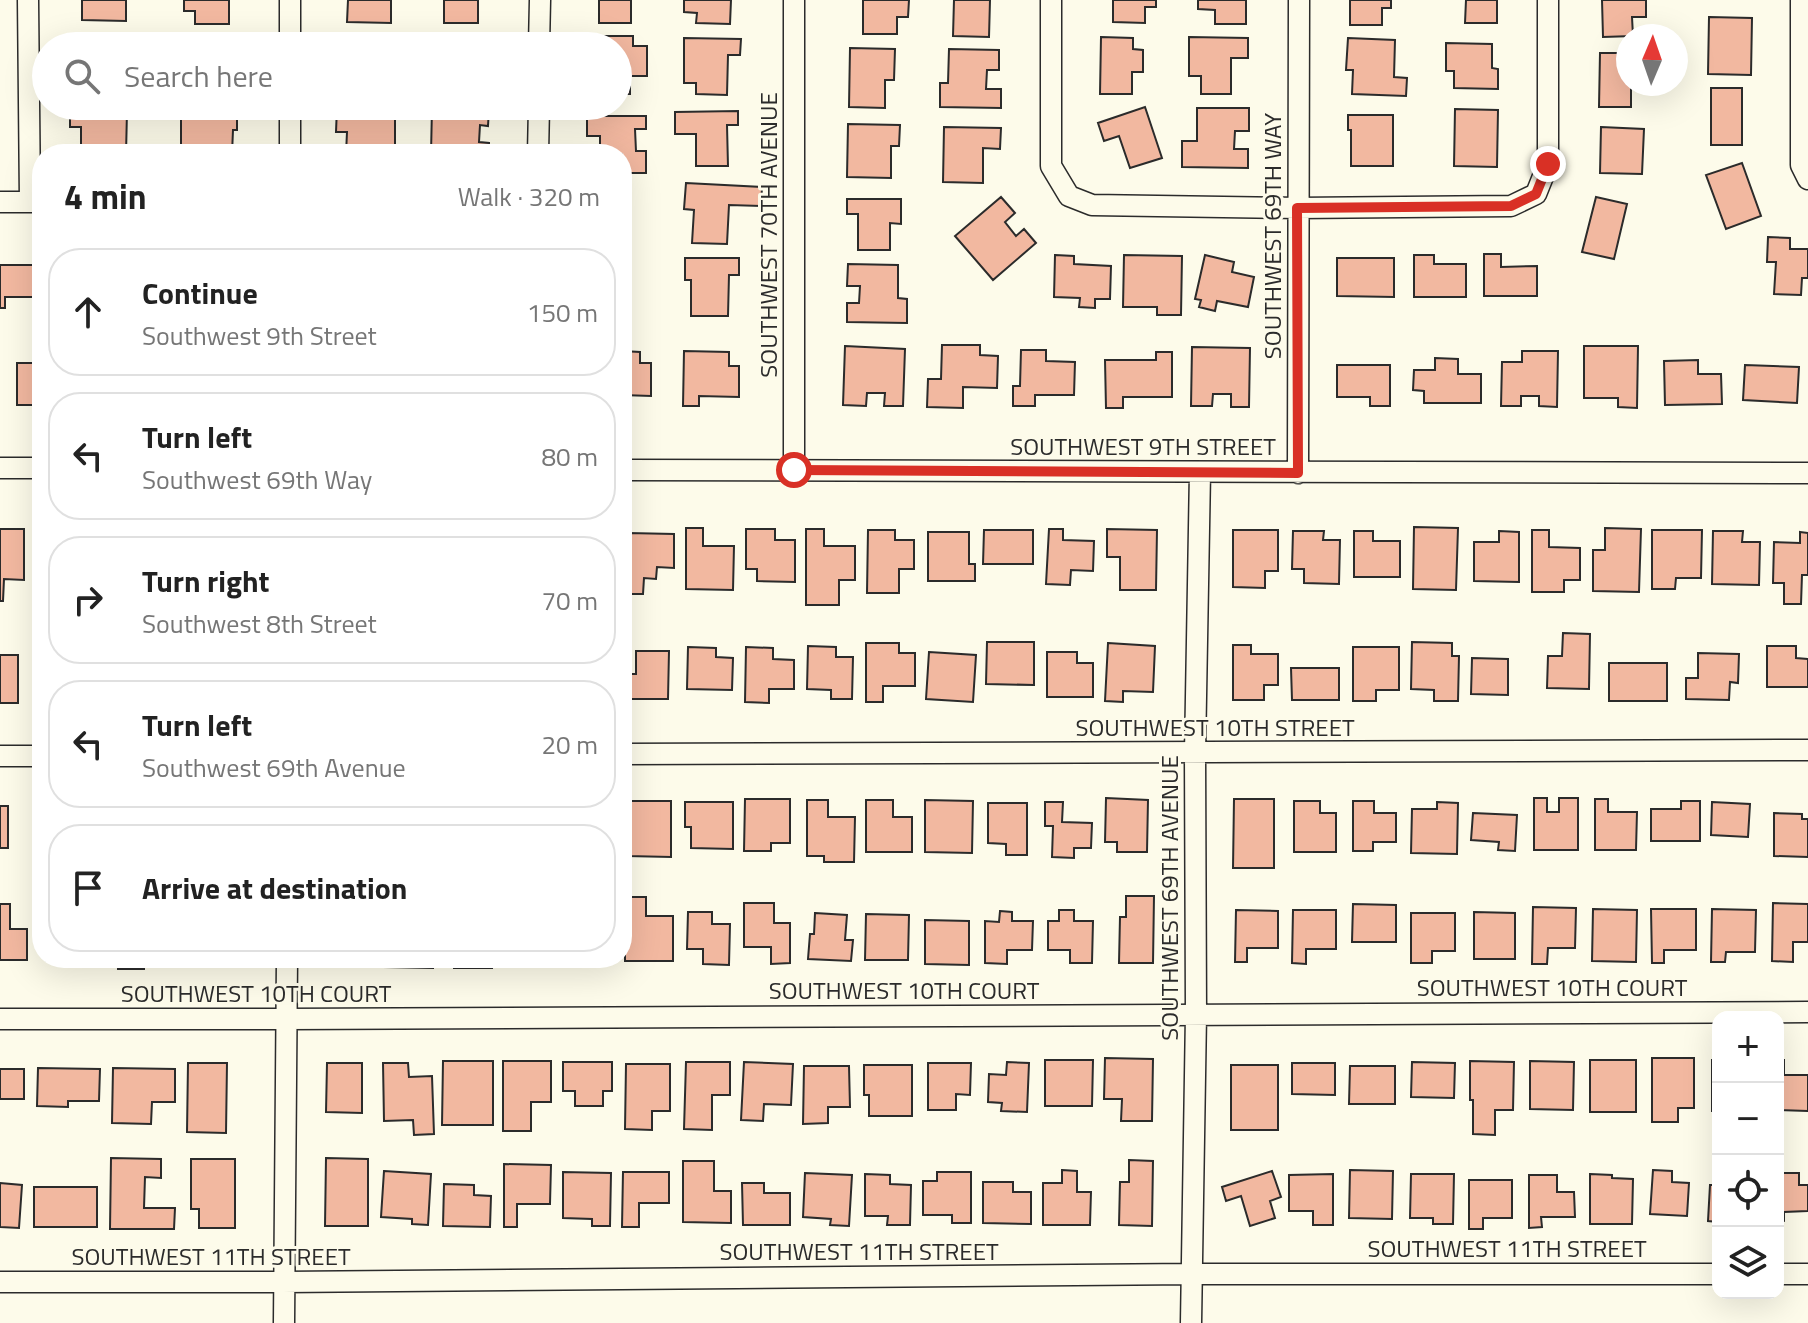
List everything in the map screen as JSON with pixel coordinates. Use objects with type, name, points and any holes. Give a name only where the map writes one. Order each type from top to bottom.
[{"type":"street","points":[[28,0],[32,101]]},
{"type":"street","points":[[290,0],[290,32]]},
{"type":"street","points":[[539,32],[540,0]]},
{"type":"street","name":"SOUTHWEST 70TH AVENUE","points":[[794,0],[794,470]]},
{"type":"street","points":[[1051,0],[1051,166],[1069,196],[1092,205],[1297,208],[1511,206],[1536,194],[1548,164],[1548,0]]},
{"type":"street","name":"SOUTHWEST 69TH WAY","points":[[1298,473],[1299,0]]},
{"type":"street","points":[[1801,0],[1801,165],[1808,179]]},
{"type":"street","points":[[33,120],[34,144]]},
{"type":"street","points":[[290,120],[290,144]]},
{"type":"street","points":[[538,144],[539,120]]},
{"type":"street","points":[[0,202],[32,202]]},
{"type":"street","points":[[0,468],[32,468]]},
{"type":"street","name":"SOUTHWEST 9TH STREET","points":[[632,470],[1808,473]]},
{"type":"street","name":"SOUTHWEST 69TH AVENUE","points":[[1191,1323],[1200,472]]},
{"type":"street","name":"SOUTHWEST 10TH STREET","points":[[632,754],[1808,750]]},
{"type":"street","points":[[0,756],[32,756]]},
{"type":"street","points":[[284,1323],[287,968]]},
{"type":"street","name":"SOUTHWEST 10TH COURT","points":[[0,1019],[1808,1012]]},
{"type":"street","name":"SOUTHWEST 11TH STREET","points":[[0,1282],[1192,1274],[1712,1274]]},
{"type":"street","points":[[1784,1274],[1808,1274]]},
{"type":"building","points":[[82,0],[126,0],[126,21],[82,20]]},
{"type":"building","points":[[184,0],[229,0],[229,24],[195,24],[195,11],[184,11]]},
{"type":"building","points":[[348,0],[391,0],[391,23],[347,22]]},
{"type":"building","points":[[444,0],[478,0],[478,23],[444,23]]},
{"type":"building","points":[[599,0],[631,0],[631,23],[599,23]]},
{"type":"building","points":[[684,0],[731,0],[730,24],[696,23],[697,13],[684,12]]},
{"type":"building","points":[[863,0],[909,0],[908,17],[897,17],[897,34],[863,34]]},
{"type":"building","points":[[954,0],[990,0],[989,37],[953,36]]},
{"type":"building","points":[[1113,0],[1156,0],[1156,7],[1145,7],[1145,23],[1113,22]]},
{"type":"building","points":[[1198,0],[1246,0],[1246,24],[1215,24],[1215,10],[1198,9]]},
{"type":"building","points":[[1350,0],[1391,0],[1391,8],[1382,8],[1382,25],[1350,25]]},
{"type":"building","points":[[1466,0],[1497,0],[1497,23],[1465,23]]},
{"type":"building","points":[[1602,0],[1646,0],[1646,17],[1632,17],[1632,24],[1616,24],[1616,37],[1603,37]]},
{"type":"building","points":[[1709,17],[1752,18],[1751,75],[1708,74]]},
{"type":"building","points":[[632,36],[633,46],[647,46],[647,76],[632,76]]},
{"type":"building","points":[[1101,37],[1133,38],[1133,49],[1143,50],[1143,72],[1132,72],[1132,94],[1100,94]]},
{"type":"building","points":[[1189,37],[1248,38],[1248,58],[1231,58],[1231,94],[1201,94],[1201,76],[1189,76]]},
{"type":"building","points":[[684,38],[741,39],[740,55],[728,55],[727,95],[696,94],[696,83],[684,83]]},
{"type":"building","points":[[1348,38],[1395,40],[1394,77],[1407,78],[1406,96],[1352,94],[1353,70],[1346,70]]},
{"type":"building","points":[[1446,43],[1492,44],[1492,68],[1498,69],[1498,89],[1454,88],[1454,71],[1446,71]]},
{"type":"building","points":[[850,48],[895,49],[894,80],[885,80],[885,108],[849,107]]},
{"type":"building","points":[[949,49],[999,50],[999,70],[987,70],[986,89],[1001,89],[1001,108],[940,107],[940,83],[948,83]]},
{"type":"building","points":[[1600,53],[1616,53],[1616,96],[1631,96],[1631,107],[1599,107]]},
{"type":"building","points":[[1711,88],[1742,88],[1742,145],[1711,145]]},
{"type":"building","points":[[1145,107],[1162,158],[1130,168],[1119,136],[1104,141],[1098,123]]},
{"type":"building","points":[[1197,108],[1249,108],[1249,131],[1235,131],[1234,149],[1248,149],[1248,168],[1182,167],[1182,141],[1197,141]]},
{"type":"building","points":[[1455,109],[1498,110],[1497,167],[1454,166]]},
{"type":"building","points":[[738,111],[738,125],[727,125],[728,166],[696,166],[696,134],[675,134],[675,112]]},
{"type":"building","points":[[1348,115],[1393,115],[1393,166],[1351,166]]},
{"type":"building","points":[[632,116],[646,116],[646,129],[635,129],[636,151],[646,151],[646,173],[632,173],[632,144],[600,144],[600,136],[587,136],[587,120],[632,120]]},
{"type":"building","points":[[70,120],[127,120],[126,144],[81,144],[81,127],[70,127]]},
{"type":"building","points":[[181,120],[237,120],[232,144],[181,144]]},
{"type":"building","points":[[336,120],[395,120],[395,144],[346,144],[347,132],[336,132]]},
{"type":"building","points":[[432,120],[488,120],[488,126],[480,125],[479,142],[489,144],[431,144]]},
{"type":"building","points":[[848,124],[900,125],[899,146],[891,146],[891,178],[847,177]]},
{"type":"building","points":[[944,127],[1001,128],[1000,149],[983,148],[983,183],[943,182]]},
{"type":"building","points":[[1601,127],[1644,129],[1642,174],[1600,173]]},
{"type":"building","points":[[1742,163],[1761,216],[1726,229],[1706,175]]},
{"type":"building","points":[[686,183],[762,187],[761,206],[729,205],[727,244],[692,243],[694,210],[684,209]]},
{"type":"building","points":[[1001,197],[1015,213],[1005,222],[1016,236],[1024,229],[1036,243],[993,280],[955,236]]},
{"type":"building","points":[[1596,197],[1627,204],[1614,259],[1582,252]]},
{"type":"building","points":[[847,199],[901,199],[901,224],[890,223],[890,250],[858,250],[858,214],[847,214]]},
{"type":"building","points":[[1768,237],[1790,238],[1790,249],[1808,249],[1808,278],[1802,278],[1801,295],[1774,294],[1776,262],[1767,262]]},
{"type":"building","points":[[1484,254],[1501,254],[1501,267],[1537,266],[1537,296],[1484,296]]},
{"type":"building","points":[[1055,255],[1074,256],[1074,264],[1111,266],[1110,299],[1095,299],[1095,308],[1079,307],[1080,298],[1054,297]]},
{"type":"building","points":[[1124,255],[1182,256],[1181,315],[1157,315],[1157,307],[1123,307]]},
{"type":"building","points":[[1205,255],[1234,262],[1232,272],[1254,277],[1248,307],[1217,301],[1215,311],[1199,307],[1201,300],[1195,299]]},
{"type":"building","points":[[1414,255],[1434,255],[1434,264],[1466,264],[1466,297],[1414,297]]},
{"type":"building","points":[[685,258],[739,258],[739,275],[729,275],[728,316],[691,316],[691,280],[685,280]]},
{"type":"building","points":[[1337,258],[1394,258],[1394,297],[1337,296]]},
{"type":"building","points":[[848,264],[898,265],[898,298],[907,299],[907,323],[847,322],[847,303],[859,303],[860,286],[847,286]]},
{"type":"building","points":[[0,265],[32,265],[32,297],[5,297],[5,308],[0,308]]},
{"type":"building","points":[[942,345],[980,345],[980,355],[998,356],[997,388],[963,387],[963,408],[927,407],[928,379],[941,379]]},
{"type":"building","points":[[845,346],[905,349],[903,406],[884,406],[885,393],[867,393],[866,406],[843,405]]},
{"type":"building","points":[[1584,346],[1638,346],[1637,408],[1618,407],[1618,398],[1584,398]]},
{"type":"building","points":[[1192,347],[1250,348],[1249,407],[1231,407],[1231,394],[1213,394],[1212,406],[1191,406]]},
{"type":"building","points":[[1021,350],[1046,350],[1046,361],[1075,362],[1074,395],[1035,395],[1035,406],[1013,406],[1013,386],[1020,386]]},
{"type":"building","points":[[684,351],[729,352],[729,366],[739,366],[739,397],[699,396],[699,406],[683,406]]},
{"type":"building","points":[[1522,351],[1558,351],[1557,407],[1539,406],[1539,396],[1521,396],[1521,406],[1501,406],[1502,362],[1522,362]]},
{"type":"building","points":[[632,352],[640,352],[640,363],[651,363],[651,396],[632,395]]},
{"type":"building","points":[[1156,352],[1172,352],[1172,397],[1123,397],[1123,408],[1106,408],[1105,360],[1156,360]]},
{"type":"building","points":[[1435,358],[1458,359],[1458,374],[1481,374],[1481,403],[1424,403],[1424,391],[1413,390],[1414,370],[1435,370]]},
{"type":"building","points":[[1698,360],[1698,374],[1721,374],[1722,404],[1665,405],[1664,361]]},
{"type":"building","points":[[17,363],[32,363],[32,405],[17,405]]},
{"type":"building","points":[[1337,365],[1390,365],[1390,406],[1370,406],[1370,397],[1337,397]]},
{"type":"building","points":[[1745,365],[1799,367],[1797,403],[1743,400]]},
{"type":"building","points":[[1414,527],[1458,528],[1456,590],[1413,589]]},
{"type":"building","points":[[686,528],[703,528],[703,546],[734,546],[733,590],[686,589]]},
{"type":"building","points":[[1605,528],[1641,529],[1639,592],[1593,591],[1593,550],[1605,550]]},
{"type":"building","points":[[0,529],[24,529],[24,580],[4,579],[3,601],[0,601]]},
{"type":"building","points":[[746,529],[775,529],[775,540],[795,540],[795,582],[757,581],[757,569],[746,569]]},
{"type":"building","points":[[806,529],[824,529],[824,546],[855,546],[855,580],[839,580],[839,605],[806,605]]},
{"type":"building","points":[[1049,529],[1063,529],[1063,540],[1094,541],[1093,571],[1071,570],[1070,585],[1046,584]]},
{"type":"building","points":[[1107,529],[1157,530],[1156,590],[1120,590],[1120,557],[1107,557]]},
{"type":"building","points":[[868,530],[895,530],[895,540],[914,540],[914,569],[899,569],[899,593],[867,593]]},
{"type":"building","points":[[984,530],[1033,530],[1033,564],[983,564]]},
{"type":"building","points":[[1233,530],[1278,530],[1278,571],[1265,571],[1265,588],[1233,587]]},
{"type":"building","points":[[1532,530],[1549,530],[1549,547],[1580,548],[1580,580],[1564,580],[1564,592],[1532,592]]},
{"type":"building","points":[[1652,530],[1702,530],[1701,578],[1676,578],[1675,589],[1652,589]]},
{"type":"building","points":[[1293,531],[1324,531],[1323,540],[1340,540],[1339,584],[1304,583],[1304,569],[1292,569]]},
{"type":"building","points":[[1354,531],[1373,531],[1373,541],[1400,541],[1400,577],[1354,577]]},
{"type":"building","points":[[1499,531],[1519,532],[1519,582],[1474,581],[1474,542],[1499,542]]},
{"type":"building","points":[[1713,531],[1743,531],[1742,542],[1760,542],[1759,585],[1712,584]]},
{"type":"building","points":[[928,532],[969,532],[969,564],[975,564],[975,581],[928,581]]},
{"type":"building","points":[[1800,532],[1808,533],[1808,575],[1802,575],[1801,604],[1784,604],[1784,583],[1773,583],[1774,542],[1800,543]]},
{"type":"building","points":[[632,533],[674,534],[674,568],[657,567],[656,579],[644,578],[643,594],[632,594]]},
{"type":"building","points":[[1563,633],[1590,634],[1589,689],[1547,688],[1548,656],[1562,656]]},
{"type":"building","points":[[987,642],[1034,642],[1034,685],[986,684]]},
{"type":"building","points":[[1412,642],[1452,643],[1452,656],[1459,656],[1458,701],[1434,701],[1434,690],[1411,689]]},
{"type":"building","points":[[866,643],[899,643],[899,653],[915,653],[915,686],[883,686],[883,702],[866,702]]},
{"type":"building","points":[[1108,643],[1155,646],[1153,692],[1123,691],[1123,702],[1105,701]]},
{"type":"building","points":[[1233,645],[1251,645],[1251,654],[1278,654],[1278,685],[1264,685],[1264,700],[1233,700]]},
{"type":"building","points":[[808,646],[836,647],[836,657],[853,657],[852,699],[831,699],[831,690],[807,689]]},
{"type":"building","points":[[1767,646],[1796,646],[1796,658],[1808,659],[1808,687],[1767,687]]},
{"type":"building","points":[[688,647],[716,648],[716,657],[733,658],[732,690],[687,689]]},
{"type":"building","points":[[746,647],[773,648],[773,659],[794,660],[794,689],[769,689],[769,703],[745,702]]},
{"type":"building","points":[[1353,647],[1399,647],[1399,690],[1376,690],[1376,701],[1353,701]]},
{"type":"building","points":[[636,651],[669,651],[668,699],[632,699],[632,674],[636,674]]},
{"type":"building","points":[[929,652],[976,655],[973,702],[926,699]]},
{"type":"building","points":[[1047,652],[1077,652],[1077,663],[1093,663],[1093,697],[1047,697]]},
{"type":"building","points":[[1698,653],[1739,654],[1738,683],[1730,682],[1729,700],[1686,699],[1686,678],[1698,678]]},
{"type":"building","points":[[0,655],[18,655],[18,703],[0,703]]},
{"type":"building","points":[[1472,658],[1508,659],[1508,695],[1471,694]]},
{"type":"building","points":[[1609,663],[1667,663],[1667,701],[1609,701]]},
{"type":"building","points":[[1291,668],[1339,668],[1339,700],[1292,700]]},
{"type":"building","points":[[1106,798],[1148,800],[1147,852],[1117,852],[1117,842],[1105,842]]},
{"type":"building","points":[[1534,798],[1547,798],[1547,812],[1559,812],[1559,798],[1578,798],[1578,850],[1534,850]]},
{"type":"building","points":[[745,799],[790,799],[790,843],[771,843],[771,851],[744,851]]},
{"type":"building","points":[[1234,799],[1274,799],[1274,868],[1233,868]]},
{"type":"building","points":[[1595,799],[1608,799],[1608,812],[1637,812],[1636,850],[1595,850]]},
{"type":"building","points":[[807,800],[828,800],[828,817],[855,817],[854,862],[824,862],[824,856],[807,856]]},
{"type":"building","points":[[866,800],[893,800],[893,817],[912,817],[912,852],[866,852]]},
{"type":"building","points":[[925,800],[973,801],[972,853],[925,852]]},
{"type":"building","points":[[632,801],[671,801],[671,857],[632,856]]},
{"type":"building","points":[[1294,801],[1320,801],[1320,813],[1336,813],[1336,852],[1294,852]]},
{"type":"building","points":[[1353,801],[1374,801],[1374,813],[1396,813],[1396,842],[1373,842],[1373,851],[1353,851]]},
{"type":"building","points":[[1681,801],[1700,801],[1700,841],[1651,841],[1651,809],[1681,809]]},
{"type":"building","points":[[685,802],[733,802],[733,849],[691,848],[691,827],[685,827]]},
{"type":"building","points":[[1045,802],[1063,802],[1062,822],[1092,823],[1091,848],[1074,848],[1074,858],[1052,857],[1053,826],[1045,826]]},
{"type":"building","points":[[1437,802],[1458,803],[1457,854],[1411,853],[1412,809],[1437,809]]},
{"type":"building","points":[[1712,802],[1750,804],[1748,837],[1711,835]]},
{"type":"building","points":[[988,803],[1027,803],[1027,855],[1006,855],[1006,844],[988,843]]},
{"type":"building","points":[[0,806],[8,806],[8,848],[0,848]]},
{"type":"building","points":[[1473,813],[1517,815],[1515,851],[1498,850],[1499,842],[1471,840]]},
{"type":"building","points":[[1774,813],[1802,814],[1802,819],[1808,819],[1808,857],[1774,856]]},
{"type":"building","points":[[1126,896],[1154,896],[1153,963],[1119,963],[1120,917],[1126,917]]},
{"type":"building","points":[[632,897],[646,897],[646,916],[673,916],[673,961],[632,961]]},
{"type":"building","points":[[744,903],[774,903],[774,923],[790,923],[790,963],[771,964],[771,947],[744,947]]},
{"type":"building","points":[[1773,903],[1808,904],[1808,942],[1793,942],[1793,962],[1772,961]]},
{"type":"building","points":[[0,904],[10,904],[10,929],[27,929],[27,960],[0,960]]},
{"type":"building","points":[[1353,904],[1396,905],[1396,942],[1352,942]]},
{"type":"building","points":[[1533,907],[1576,908],[1575,948],[1548,948],[1547,964],[1532,964]]},
{"type":"building","points":[[1593,909],[1637,910],[1636,962],[1592,961]]},
{"type":"building","points":[[1651,909],[1696,909],[1696,950],[1664,950],[1664,963],[1652,963]]},
{"type":"building","points":[[1712,909],[1756,910],[1755,952],[1726,952],[1725,962],[1711,962]]},
{"type":"building","points":[[1059,910],[1074,910],[1074,921],[1093,921],[1092,963],[1070,963],[1070,950],[1048,950],[1048,921],[1059,921]]},
{"type":"building","points":[[1236,910],[1278,911],[1278,948],[1247,948],[1247,962],[1235,962]]},
{"type":"building","points":[[1293,910],[1336,910],[1336,949],[1306,949],[1306,964],[1292,963]]},
{"type":"building","points":[[1000,911],[1012,912],[1012,921],[1033,921],[1032,950],[1007,950],[1007,964],[985,963],[985,921],[999,922]]},
{"type":"building","points":[[688,912],[712,912],[712,924],[730,924],[729,965],[703,964],[703,949],[687,949]]},
{"type":"building","points":[[1474,912],[1515,913],[1515,959],[1474,959]]},
{"type":"building","points":[[815,913],[847,915],[845,940],[853,940],[851,961],[808,959]]},
{"type":"building","points":[[1411,913],[1455,913],[1455,951],[1432,951],[1432,963],[1411,963]]},
{"type":"building","points":[[866,914],[909,915],[908,960],[865,960]]},
{"type":"building","points":[[925,920],[969,921],[969,965],[925,964]]},
{"type":"building","points":[[1105,1058],[1153,1059],[1152,1121],[1121,1121],[1122,1099],[1104,1099]]},
{"type":"building","points":[[1652,1058],[1694,1058],[1694,1108],[1678,1108],[1678,1122],[1652,1122]]},
{"type":"building","points":[[1045,1060],[1093,1060],[1092,1106],[1045,1106]]},
{"type":"building","points":[[1590,1060],[1636,1060],[1636,1112],[1590,1112]]},
{"type":"building","points":[[443,1061],[493,1061],[493,1125],[442,1125]]},
{"type":"building","points":[[503,1061],[551,1061],[551,1102],[531,1102],[531,1131],[503,1131]]},
{"type":"building","points":[[1470,1061],[1514,1062],[1513,1110],[1495,1110],[1495,1135],[1473,1134]]},
{"type":"building","points":[[1530,1061],[1574,1062],[1573,1110],[1530,1109]]},
{"type":"building","points":[[563,1062],[612,1062],[612,1091],[603,1091],[603,1106],[575,1106],[575,1091],[563,1091]]},
{"type":"building","points":[[686,1062],[730,1062],[730,1095],[712,1095],[712,1130],[684,1129]]},
{"type":"building","points":[[744,1062],[793,1064],[791,1105],[764,1104],[763,1121],[741,1120]]},
{"type":"building","points":[[1007,1062],[1029,1063],[1027,1112],[1001,1111],[1002,1103],[988,1102],[989,1074],[1006,1075]]},
{"type":"building","points":[[1412,1062],[1455,1063],[1454,1098],[1411,1097]]},
{"type":"building","points":[[188,1063],[227,1063],[226,1133],[187,1132]]},
{"type":"building","points":[[327,1063],[362,1063],[362,1113],[326,1112]]},
{"type":"building","points":[[383,1063],[408,1063],[409,1077],[432,1076],[434,1134],[414,1135],[413,1120],[384,1121]]},
{"type":"building","points":[[928,1063],[971,1063],[970,1095],[956,1094],[956,1110],[928,1110]]},
{"type":"building","points":[[1292,1063],[1335,1063],[1335,1095],[1292,1094]]},
{"type":"building","points":[[626,1064],[670,1064],[670,1111],[652,1111],[652,1130],[625,1129]]},
{"type":"building","points":[[864,1065],[912,1065],[912,1116],[869,1116],[869,1095],[864,1095]]},
{"type":"building","points":[[1231,1065],[1278,1065],[1278,1130],[1231,1130]]},
{"type":"building","points":[[804,1066],[849,1066],[850,1107],[828,1107],[828,1123],[803,1124]]},
{"type":"building","points":[[1350,1066],[1395,1066],[1395,1104],[1349,1104]]},
{"type":"building","points":[[38,1068],[100,1069],[99,1101],[68,1101],[68,1107],[37,1106]]},
{"type":"building","points":[[113,1068],[175,1069],[175,1102],[152,1102],[151,1124],[112,1123]]},
{"type":"building","points":[[0,1069],[24,1069],[24,1099],[0,1099]]},
{"type":"building","points":[[1784,1075],[1808,1075],[1808,1111],[1784,1110]]},
{"type":"building","points":[[111,1158],[161,1159],[161,1178],[145,1177],[144,1208],[175,1208],[174,1229],[110,1229]]},
{"type":"building","points":[[326,1158],[368,1159],[368,1226],[325,1226]]},
{"type":"building","points":[[191,1159],[235,1159],[235,1228],[199,1228],[199,1209],[191,1209]]},
{"type":"building","points":[[1129,1160],[1153,1161],[1152,1226],[1119,1225],[1120,1182],[1129,1182]]},
{"type":"building","points":[[683,1161],[714,1161],[714,1191],[731,1191],[731,1223],[683,1222]]},
{"type":"building","points":[[504,1164],[551,1165],[550,1204],[517,1204],[517,1227],[504,1227]]},
{"type":"building","points":[[1062,1170],[1077,1171],[1077,1192],[1091,1192],[1090,1225],[1043,1225],[1043,1183],[1062,1183]]},
{"type":"building","points":[[1350,1170],[1393,1171],[1392,1219],[1349,1218]]},
{"type":"building","points":[[1653,1170],[1672,1171],[1672,1182],[1689,1183],[1687,1216],[1650,1214]]},
{"type":"building","points":[[384,1171],[431,1174],[428,1225],[412,1224],[412,1219],[381,1217]]},
{"type":"building","points":[[1272,1171],[1281,1197],[1270,1201],[1275,1218],[1250,1226],[1241,1196],[1226,1201],[1222,1187]]},
{"type":"building","points":[[563,1172],[611,1173],[610,1226],[592,1226],[592,1219],[563,1218]]},
{"type":"building","points":[[623,1172],[669,1172],[669,1203],[639,1203],[639,1227],[622,1227]]},
{"type":"building","points":[[937,1172],[971,1172],[971,1223],[952,1223],[952,1215],[923,1215],[923,1181],[937,1181]]},
{"type":"building","points":[[805,1173],[852,1175],[849,1226],[830,1225],[831,1219],[803,1217]]},
{"type":"building","points":[[1784,1173],[1799,1173],[1799,1185],[1808,1185],[1808,1211],[1784,1212]]},
{"type":"building","points":[[865,1174],[890,1175],[890,1184],[911,1185],[910,1225],[887,1225],[888,1216],[865,1216]]},
{"type":"building","points":[[1333,1174],[1333,1225],[1313,1225],[1313,1211],[1289,1211],[1289,1175]]},
{"type":"building","points":[[1411,1174],[1454,1174],[1453,1224],[1433,1224],[1433,1218],[1410,1218]]},
{"type":"building","points":[[1590,1174],[1633,1179],[1632,1224],[1590,1224]]},
{"type":"building","points":[[1529,1175],[1557,1175],[1557,1192],[1574,1192],[1575,1217],[1541,1217],[1542,1227],[1529,1228]]},
{"type":"building","points":[[1469,1180],[1512,1180],[1512,1218],[1483,1218],[1483,1229],[1469,1229]]},
{"type":"building","points":[[983,1182],[1013,1182],[1013,1192],[1031,1192],[1031,1224],[983,1223]]},
{"type":"building","points":[[0,1183],[22,1185],[19,1228],[0,1227]]},
{"type":"building","points":[[742,1183],[764,1183],[764,1193],[790,1193],[790,1225],[743,1225]]},
{"type":"building","points":[[444,1184],[474,1185],[474,1195],[491,1196],[490,1227],[443,1226]]},
{"type":"building","points":[[1710,1185],[1712,1185],[1712,1221],[1708,1221]]},
{"type":"building","points":[[34,1187],[97,1187],[97,1227],[34,1227]]},
{"type":"route","points":[[794,470],[1298,473],[1297,208],[1511,206],[1536,194],[1548,164]]}]
